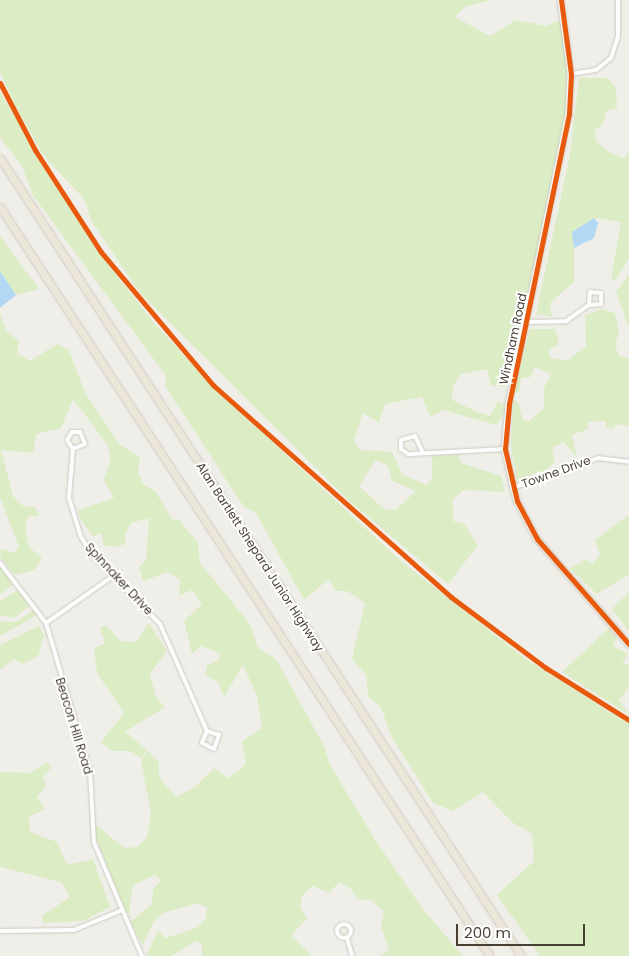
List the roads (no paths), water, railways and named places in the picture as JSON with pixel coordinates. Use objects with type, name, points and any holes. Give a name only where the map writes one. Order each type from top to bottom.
[{"type":"highway","name":"Alan Bartlett Shepard Junior Highway","points":[[0,158],[521,956]]},
{"type":"highway","name":"Alan Bartlett Shepard Junior Highway","points":[[0,208],[490,956]]},
{"type":"street","name":"Windham Road","points":[[561,0],[571,74],[567,132],[509,405],[505,449],[512,488],[537,539],[629,643]]},
{"type":"street","points":[[571,74],[591,72],[611,58],[618,42],[618,0]]},
{"type":"street","points":[[527,322],[561,323],[589,304],[601,304],[601,293],[588,294],[589,304]]},
{"type":"street","name":"Spinnaker Drive","points":[[73,449],[86,442],[78,431],[67,438],[73,449],[68,483],[75,525],[89,550],[163,630],[207,731],[202,743],[214,749],[219,735],[207,731]]},
{"type":"street","points":[[423,453],[415,436],[401,440],[405,453],[423,453],[505,449]]},
{"type":"street","name":"Towne Drive","points":[[512,488],[598,458],[629,462]]},
{"type":"street","name":"Beacon Hill Road","points":[[0,563],[46,623],[90,772],[91,832],[120,911],[142,956]]},
{"type":"street","points":[[46,623],[113,576]]},
{"type":"street","points":[[0,931],[74,930],[120,911]]},
{"type":"street","points":[[347,938],[352,956]]},
{"type":"water","points":[[594,218],[598,223],[594,238],[574,248],[572,232]]},
{"type":"water","points":[[0,271],[16,295],[0,308]]}]
